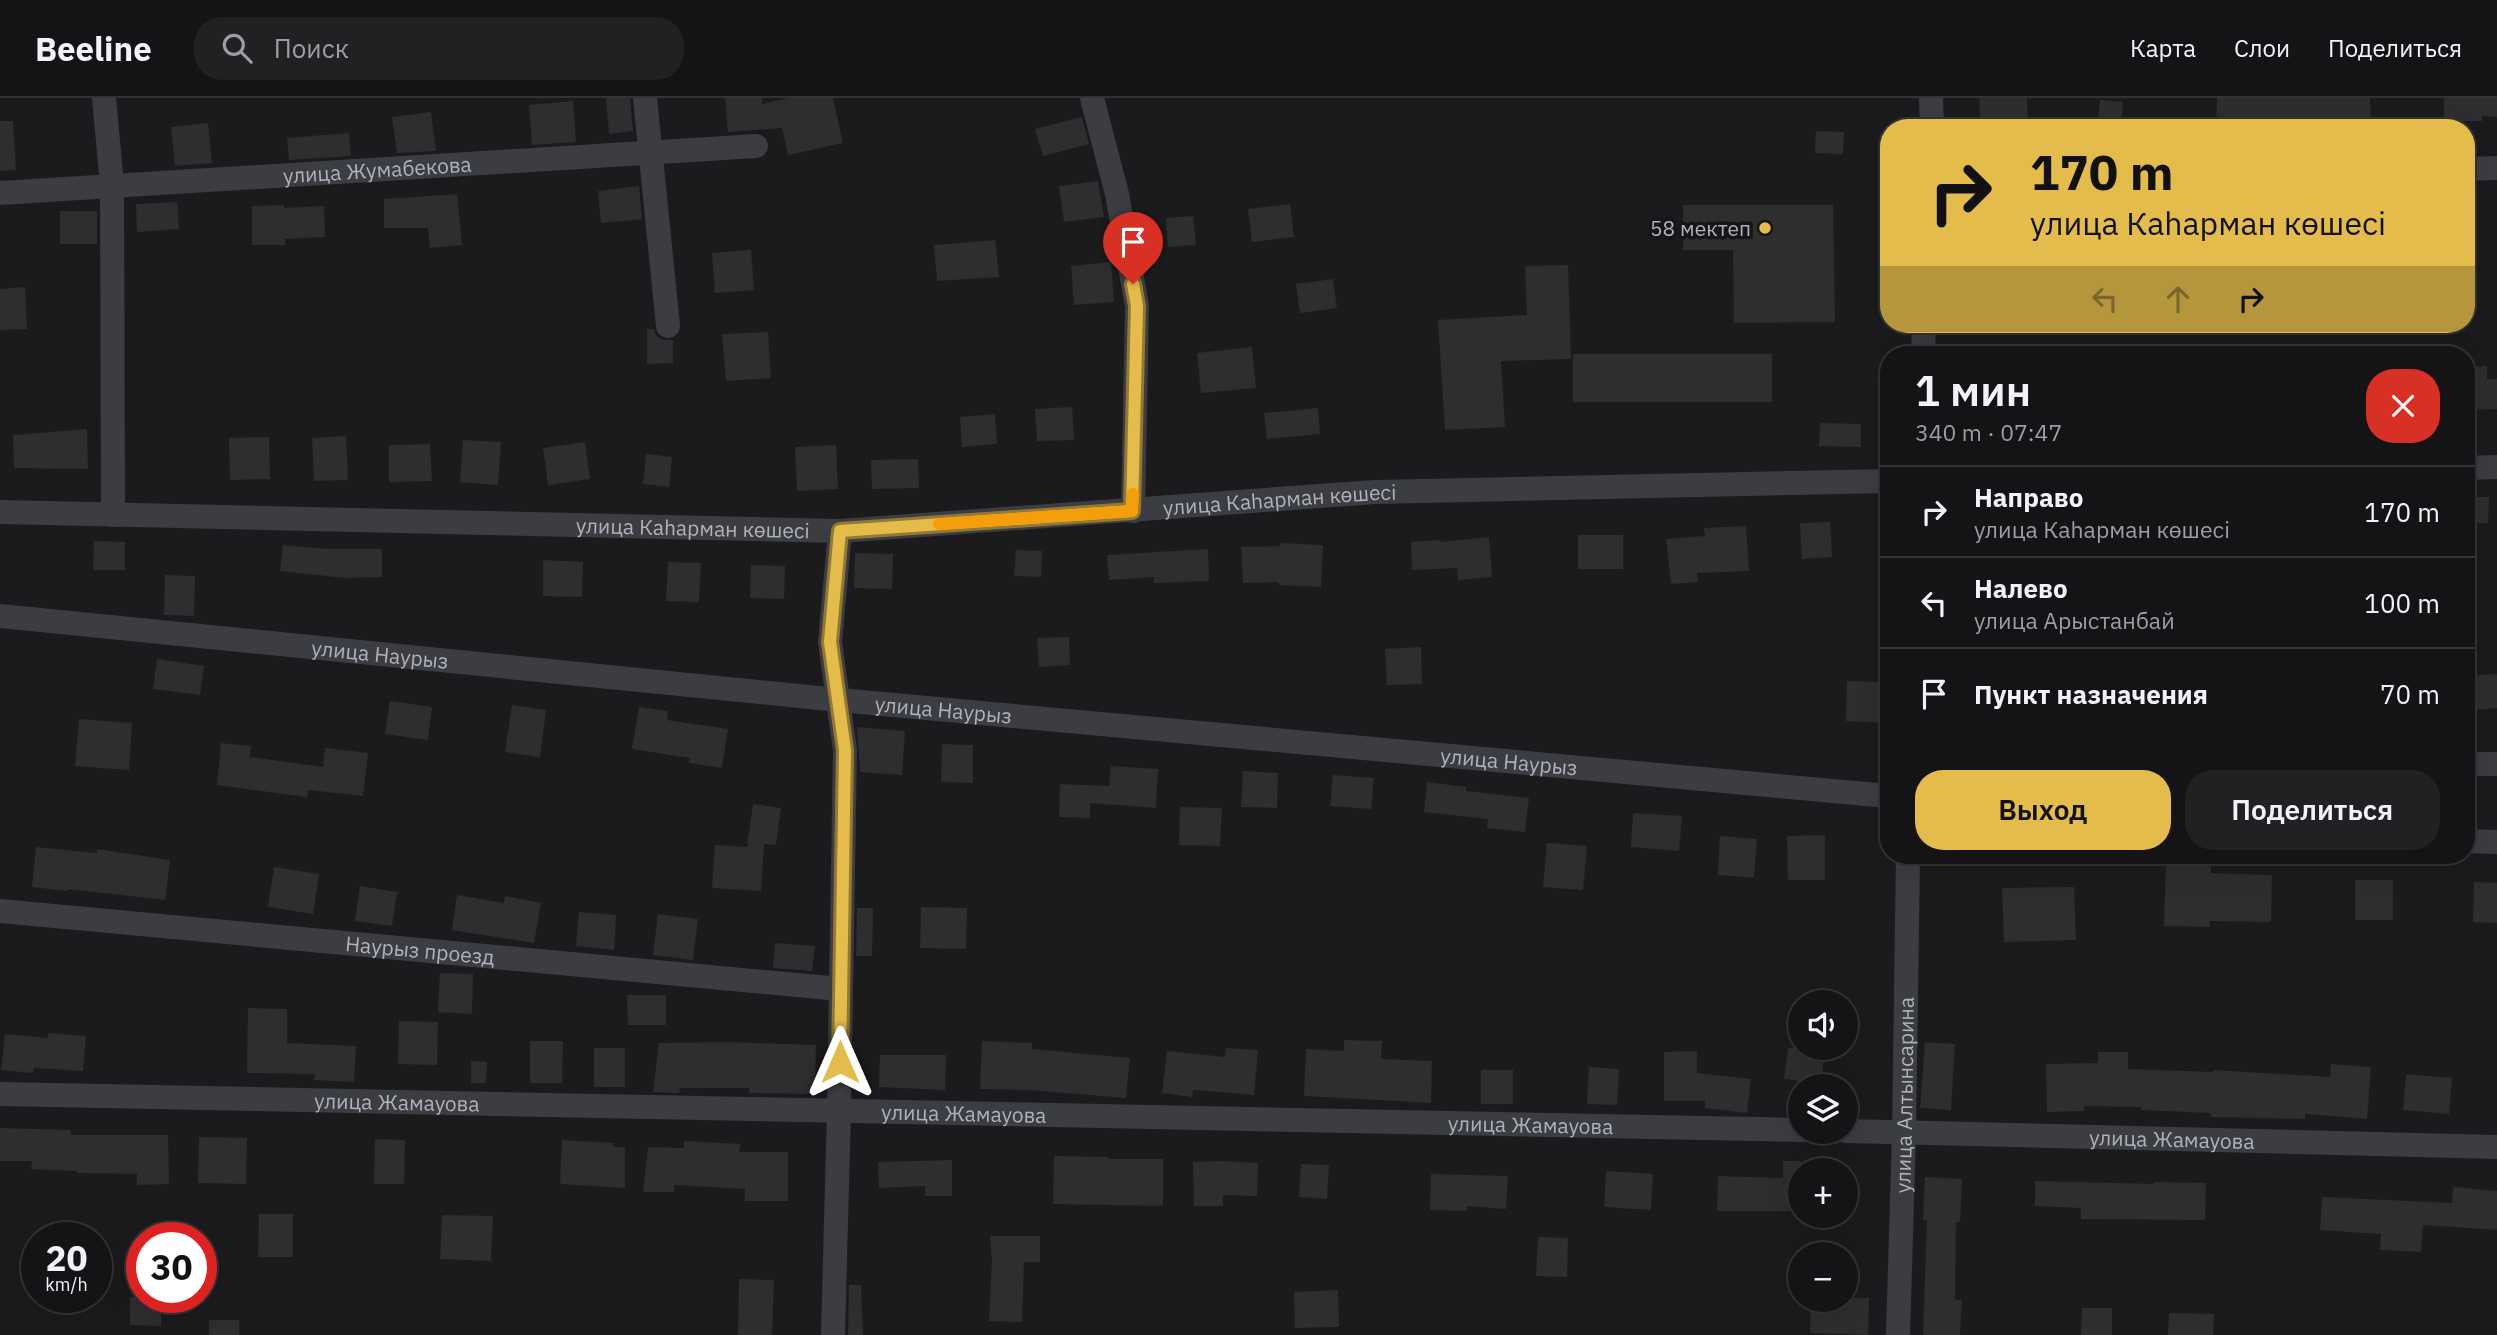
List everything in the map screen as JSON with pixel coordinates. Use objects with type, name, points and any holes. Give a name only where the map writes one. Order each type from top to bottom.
[{"type":"street","points":[[104,98],[112,185],[113,515]]},
{"type":"street","points":[[645,98],[668,327]]},
{"type":"street","points":[[1092,98],[1117,194],[1137,306],[1132,511]]},
{"type":"street","points":[[1931,98],[1932,119]]},
{"type":"street","name":"улица Жумабекова","points":[[0,193],[756,146]]},
{"type":"street","points":[[2475,169],[2497,168]]},
{"type":"street","points":[[2475,468],[2497,467]]},
{"type":"street","name":"улица Каһарман көшесі","points":[[0,513],[840,531],[1375,492],[1880,481]]},
{"type":"street","points":[[833,1335],[845,750],[830,642],[840,531]]},
{"type":"street","name":"улица Наурыз","points":[[0,616],[839,700],[1880,795]]},
{"type":"street","points":[[2475,764],[2497,764]]},
{"type":"street","points":[[2475,841],[2497,842]]},
{"type":"street","name":"улица Алтынсарина","points":[[1898,1335],[1908,864]]},
{"type":"street","name":"Наурыз проезд","points":[[0,911],[840,989]]},
{"type":"street","name":"улица Жамауова","points":[[0,1094],[1788,1130]]},
{"type":"street","name":"улица Жамауова","points":[[1858,1131],[2497,1147]]},
{"type":"building","points":[[606,98],[630,98],[633,131],[609,134]]},
{"type":"building","points":[[725,98],[762,98],[762,104],[788,98],[833,98],[843,143],[788,155],[782,128],[728,132]]},
{"type":"building","points":[[1979,98],[2027,98],[2028,119],[1980,119]]},
{"type":"building","points":[[2217,98],[2370,98],[2371,119],[2216,119]]},
{"type":"building","points":[[2444,98],[2497,98],[2497,117],[2482,116],[2482,121],[2444,119]]},
{"type":"building","points":[[2100,100],[2123,102],[2122,119],[2098,119]]},
{"type":"building","points":[[573,101],[576,142],[532,145],[529,105]]},
{"type":"building","points":[[431,112],[436,151],[397,153],[392,117]]},
{"type":"building","points":[[1082,117],[1089,144],[1043,156],[1035,129]]},
{"type":"building","points":[[0,121],[13,121],[16,170],[0,171]]},
{"type":"building","points":[[208,123],[212,163],[175,166],[171,127]]},
{"type":"building","points":[[1816,131],[1844,132],[1843,154],[1815,153]]},
{"type":"building","points":[[349,133],[351,156],[289,160],[287,138]]},
{"type":"building","points":[[1098,181],[1104,217],[1064,222],[1059,186]]},
{"type":"building","points":[[639,186],[642,219],[601,223],[598,191]]},
{"type":"building","points":[[457,194],[462,245],[430,248],[428,228],[384,228],[384,199]]},
{"type":"building","points":[[177,202],[179,229],[137,232],[136,204]]},
{"type":"building","points":[[1290,204],[1294,237],[1252,242],[1248,209]]},
{"type":"building","points":[[284,205],[284,208],[324,206],[325,237],[285,239],[285,245],[252,245],[252,206]]},
{"type":"building","points":[[1683,205],[1833,205],[1835,322],[1734,323],[1733,250],[1683,250]]},
{"type":"building","points":[[60,211],[97,211],[97,244],[60,244]]},
{"type":"building","points":[[1193,216],[1196,245],[1168,247],[1166,218]]},
{"type":"building","points":[[995,240],[999,277],[937,281],[934,245]]},
{"type":"building","points":[[751,250],[754,290],[715,293],[712,253]]},
{"type":"building","points":[[1111,262],[1114,302],[1074,305],[1071,266]]},
{"type":"building","points":[[1568,265],[1571,359],[1501,361],[1505,427],[1445,430],[1438,320],[1527,315],[1525,266]]},
{"type":"building","points":[[1333,279],[1337,308],[1300,313],[1296,284]]},
{"type":"building","points":[[25,287],[27,329],[0,330],[0,289]]},
{"type":"building","points":[[647,329],[654,329],[656,335],[663,340],[673,340],[673,363],[647,364]]},
{"type":"building","points":[[768,332],[771,378],[726,381],[722,334]]},
{"type":"building","points":[[1252,347],[1256,388],[1201,393],[1197,353]]},
{"type":"building","points":[[1573,354],[1772,354],[1772,402],[1573,402]]},
{"type":"building","points":[[2487,366],[2487,379],[2497,379],[2497,409],[2475,410],[2475,367]]},
{"type":"building","points":[[1072,407],[1074,440],[1037,441],[1035,409]]},
{"type":"building","points":[[1318,408],[1320,434],[1267,439],[1264,413]]},
{"type":"building","points":[[995,414],[997,444],[962,447],[960,417]]},
{"type":"building","points":[[1820,423],[1861,424],[1861,447],[1819,446]]},
{"type":"building","points":[[87,429],[88,469],[14,468],[13,435]]},
{"type":"building","points":[[346,436],[348,480],[314,481],[312,438]]},
{"type":"building","points":[[269,437],[270,479],[230,480],[229,438]]},
{"type":"building","points":[[463,440],[501,442],[498,485],[460,482]]},
{"type":"building","points":[[585,442],[590,479],[548,485],[543,448]]},
{"type":"building","points":[[430,444],[432,481],[389,482],[389,445]]},
{"type":"building","points":[[836,445],[838,489],[797,491],[795,447]]},
{"type":"building","points":[[646,454],[672,457],[669,487],[643,484]]},
{"type":"building","points":[[918,459],[919,488],[872,489],[871,460]]},
{"type":"building","points":[[2475,497],[2489,497],[2488,523],[2475,523]]},
{"type":"building","points":[[1830,522],[1832,557],[1802,559],[1800,523]]},
{"type":"building","points":[[1746,526],[1749,571],[1697,573],[1698,582],[1671,584],[1666,539],[1705,536],[1704,528]]},
{"type":"building","points":[[1578,535],[1623,535],[1623,569],[1578,569]]},
{"type":"building","points":[[1489,537],[1492,577],[1458,580],[1457,568],[1412,570],[1411,542]]},
{"type":"building","points":[[94,541],[125,542],[125,570],[93,570]]},
{"type":"building","points":[[1280,543],[1323,545],[1321,587],[1279,585],[1279,582],[1243,583],[1241,547],[1280,546]]},
{"type":"building","points":[[283,545],[382,549],[382,577],[345,578],[280,571]]},
{"type":"building","points":[[1208,549],[1209,581],[1154,583],[1154,577],[1109,580],[1107,555]]},
{"type":"building","points":[[1016,550],[1042,551],[1041,577],[1014,576]]},
{"type":"building","points":[[855,553],[893,554],[892,589],[854,588]]},
{"type":"building","points":[[543,560],[583,562],[582,597],[543,596]]},
{"type":"building","points":[[668,562],[701,563],[699,602],[666,601]]},
{"type":"building","points":[[751,565],[785,566],[784,599],[750,598]]},
{"type":"building","points":[[165,575],[195,576],[194,616],[164,615]]},
{"type":"building","points":[[1069,637],[1070,665],[1039,667],[1037,638]]},
{"type":"building","points":[[1421,647],[1422,684],[1387,685],[1385,649]]},
{"type":"building","points":[[157,659],[204,666],[200,695],[153,689]]},
{"type":"building","points":[[2497,674],[2497,708],[2475,710],[2475,675]]},
{"type":"building","points":[[1847,681],[1880,682],[1880,723],[1846,721]]},
{"type":"building","points":[[390,701],[432,707],[428,740],[385,734]]},
{"type":"building","points":[[512,705],[546,710],[540,757],[505,752]]},
{"type":"building","points":[[639,707],[668,711],[667,720],[728,729],[722,768],[689,763],[690,758],[632,749]]},
{"type":"building","points":[[79,719],[132,723],[129,770],[75,766]]},
{"type":"building","points":[[857,727],[905,731],[902,775],[860,772]]},
{"type":"building","points":[[221,743],[251,746],[250,757],[323,767],[325,748],[368,753],[363,796],[308,790],[307,797],[217,785]]},
{"type":"building","points":[[942,744],[973,745],[973,783],[941,782]]},
{"type":"building","points":[[1111,766],[1158,769],[1156,808],[1090,803],[1090,818],[1059,817],[1060,784],[1109,786]]},
{"type":"building","points":[[1243,771],[1278,773],[1277,808],[1241,807]]},
{"type":"building","points":[[1333,775],[1374,778],[1371,809],[1330,806]]},
{"type":"building","points":[[1427,782],[1466,787],[1466,791],[1529,798],[1525,832],[1487,828],[1488,819],[1424,812]]},
{"type":"building","points":[[753,804],[781,808],[776,845],[764,844],[761,891],[712,888],[715,845],[747,847]]},
{"type":"building","points":[[1180,807],[1222,808],[1220,846],[1179,845]]},
{"type":"building","points":[[1633,813],[1682,816],[1679,851],[1631,847]]},
{"type":"building","points":[[1825,835],[1825,880],[1788,880],[1787,836]]},
{"type":"building","points":[[1720,836],[1757,839],[1754,878],[1718,875]]},
{"type":"building","points":[[1547,843],[1587,846],[1583,890],[1543,887]]},
{"type":"building","points":[[36,847],[97,853],[97,849],[170,860],[165,900],[32,887]]},
{"type":"building","points":[[2166,864],[2211,864],[2211,873],[2272,875],[2271,922],[2210,921],[2210,927],[2164,926]]},
{"type":"building","points":[[274,867],[319,874],[313,914],[268,907]]},
{"type":"building","points":[[2355,880],[2393,880],[2393,920],[2355,920]]},
{"type":"building","points":[[2474,882],[2497,883],[2497,923],[2473,922]]},
{"type":"building","points":[[360,886],[397,892],[392,926],[355,921]]},
{"type":"building","points":[[2074,887],[2076,940],[2004,942],[2002,888]]},
{"type":"building","points":[[457,895],[504,903],[505,896],[541,903],[534,943],[452,930]]},
{"type":"building","points":[[921,907],[967,908],[966,949],[920,948]]},
{"type":"building","points":[[857,908],[873,908],[872,956],[856,956]]},
{"type":"building","points":[[579,912],[616,915],[614,950],[576,946]]},
{"type":"building","points":[[658,914],[698,919],[693,960],[653,955]]},
{"type":"building","points":[[775,943],[815,946],[812,971],[773,968]]},
{"type":"building","points":[[440,973],[473,974],[472,1014],[438,1012]]},
{"type":"building","points":[[627,995],[666,995],[666,1025],[628,1025]]},
{"type":"building","points":[[248,1008],[287,1009],[287,1043],[356,1046],[354,1082],[314,1080],[315,1074],[247,1073]]},
{"type":"building","points":[[399,1021],[438,1022],[437,1065],[398,1064]]},
{"type":"building","points":[[48,1033],[86,1036],[83,1071],[34,1068],[33,1073],[1,1070],[5,1034],[48,1038]]},
{"type":"building","points":[[1344,1040],[1382,1041],[1381,1059],[1432,1061],[1431,1103],[1304,1096],[1306,1049],[1344,1051]]},
{"type":"building","points":[[530,1041],[563,1041],[562,1083],[530,1083]]},
{"type":"building","points":[[982,1041],[1032,1043],[1032,1049],[1130,1058],[1126,1098],[980,1089]]},
{"type":"building","points":[[1925,1042],[1955,1044],[1951,1110],[1920,1108]]},
{"type":"building","points":[[659,1043],[816,1045],[815,1094],[749,1093],[749,1088],[680,1088],[679,1093],[653,1092]]},
{"type":"building","points":[[594,1048],[625,1048],[625,1087],[594,1087]]},
{"type":"building","points":[[1226,1048],[1258,1050],[1254,1095],[1193,1090],[1192,1097],[1162,1093],[1167,1051],[1225,1057]]},
{"type":"building","points":[[1788,1048],[1788,1060],[1824,1060],[1822,1074],[1788,1074],[1788,1080],[1784,1079]]},
{"type":"building","points":[[1697,1051],[1697,1073],[1751,1079],[1747,1113],[1705,1108],[1705,1101],[1664,1101],[1664,1052]]},
{"type":"building","points":[[2098,1052],[2128,1052],[2128,1069],[2213,1070],[2330,1077],[2331,1064],[2371,1067],[2367,1119],[2305,1114],[2305,1119],[2211,1117],[2211,1113],[2141,1110],[2141,1107],[2084,1106],[2084,1111],[2047,1112],[2046,1064],[2098,1063]]},
{"type":"building","points":[[880,1055],[946,1055],[945,1090],[879,1087]]},
{"type":"building","points":[[471,1061],[487,1062],[486,1083],[471,1083]]},
{"type":"building","points":[[1589,1067],[1619,1069],[1617,1105],[1587,1104]]},
{"type":"building","points":[[1481,1070],[1513,1070],[1513,1104],[1481,1104]]},
{"type":"building","points":[[2406,1074],[2452,1078],[2449,1114],[2403,1110]]},
{"type":"building","points":[[0,1128],[71,1130],[71,1135],[168,1135],[169,1184],[137,1185],[137,1174],[31,1169],[32,1161],[0,1161]]},
{"type":"building","points":[[199,1137],[247,1138],[246,1184],[198,1183]]},
{"type":"building","points":[[375,1139],[405,1140],[404,1184],[374,1184]]},
{"type":"building","points":[[562,1140],[614,1143],[613,1147],[625,1147],[625,1188],[560,1184]]},
{"type":"building","points":[[684,1141],[740,1144],[739,1152],[788,1152],[788,1201],[745,1201],[745,1189],[674,1185],[674,1192],[643,1192],[648,1147],[684,1148]]},
{"type":"building","points":[[1054,1156],[1163,1159],[1163,1206],[1053,1204]]},
{"type":"building","points":[[952,1160],[952,1196],[925,1196],[925,1186],[879,1188],[878,1162]]},
{"type":"building","points":[[1783,1161],[1788,1161],[1788,1211],[1717,1211],[1718,1176],[1783,1178]]},
{"type":"building","points":[[1193,1162],[1258,1163],[1257,1196],[1223,1195],[1223,1206],[1194,1206]]},
{"type":"building","points":[[1301,1164],[1329,1165],[1327,1199],[1299,1197]]},
{"type":"building","points":[[1606,1171],[1653,1174],[1651,1210],[1604,1207]]},
{"type":"building","points":[[1431,1174],[1508,1176],[1506,1209],[1467,1206],[1467,1211],[1430,1210]]},
{"type":"building","points":[[1925,1177],[1962,1179],[1960,1222],[1956,1222],[1955,1300],[1962,1300],[1960,1335],[1923,1335],[1927,1220],[1923,1220]]},
{"type":"building","points":[[2035,1181],[2206,1183],[2205,1220],[2081,1219],[2081,1208],[2035,1206]]},
{"type":"building","points":[[2453,1187],[2497,1191],[2497,1230],[2423,1225],[2421,1252],[2380,1250],[2381,1234],[2320,1230],[2322,1197],[2452,1203]]},
{"type":"building","points":[[259,1214],[293,1214],[293,1257],[258,1257]]},
{"type":"building","points":[[442,1215],[493,1216],[491,1261],[440,1259]]},
{"type":"building","points":[[990,1236],[1040,1236],[1040,1262],[1024,1262],[1022,1322],[989,1321],[992,1262]]},
{"type":"building","points":[[1538,1237],[1568,1238],[1567,1277],[1536,1276]]},
{"type":"building","points":[[739,1279],[774,1280],[772,1335],[738,1335]]},
{"type":"building","points":[[849,1285],[861,1285],[863,1335],[848,1335]]},
{"type":"building","points":[[1338,1290],[1339,1327],[1295,1328],[1294,1292]]},
{"type":"building","points":[[1858,1298],[1869,1298],[1868,1335],[1810,1333],[1811,1312],[1858,1312]]},
{"type":"building","points":[[2082,1308],[2112,1308],[2112,1335],[2081,1335]]},
{"type":"building","points":[[130,1313],[161,1313],[161,1326],[130,1325]]},
{"type":"building","points":[[2169,1313],[2214,1314],[2213,1335],[2168,1335]]},
{"type":"building","points":[[209,1320],[239,1320],[239,1335],[209,1335]]},
{"type":"slow traffic","points":[[939,524],[1132,511],[1133,494]]},
{"type":"place","name":"58 мектеп","points":[[1765,228]]},
{"type":"route","points":[[840,1062],[845,750],[830,642],[840,531],[1132,511],[1137,306],[1133,284]]}]
